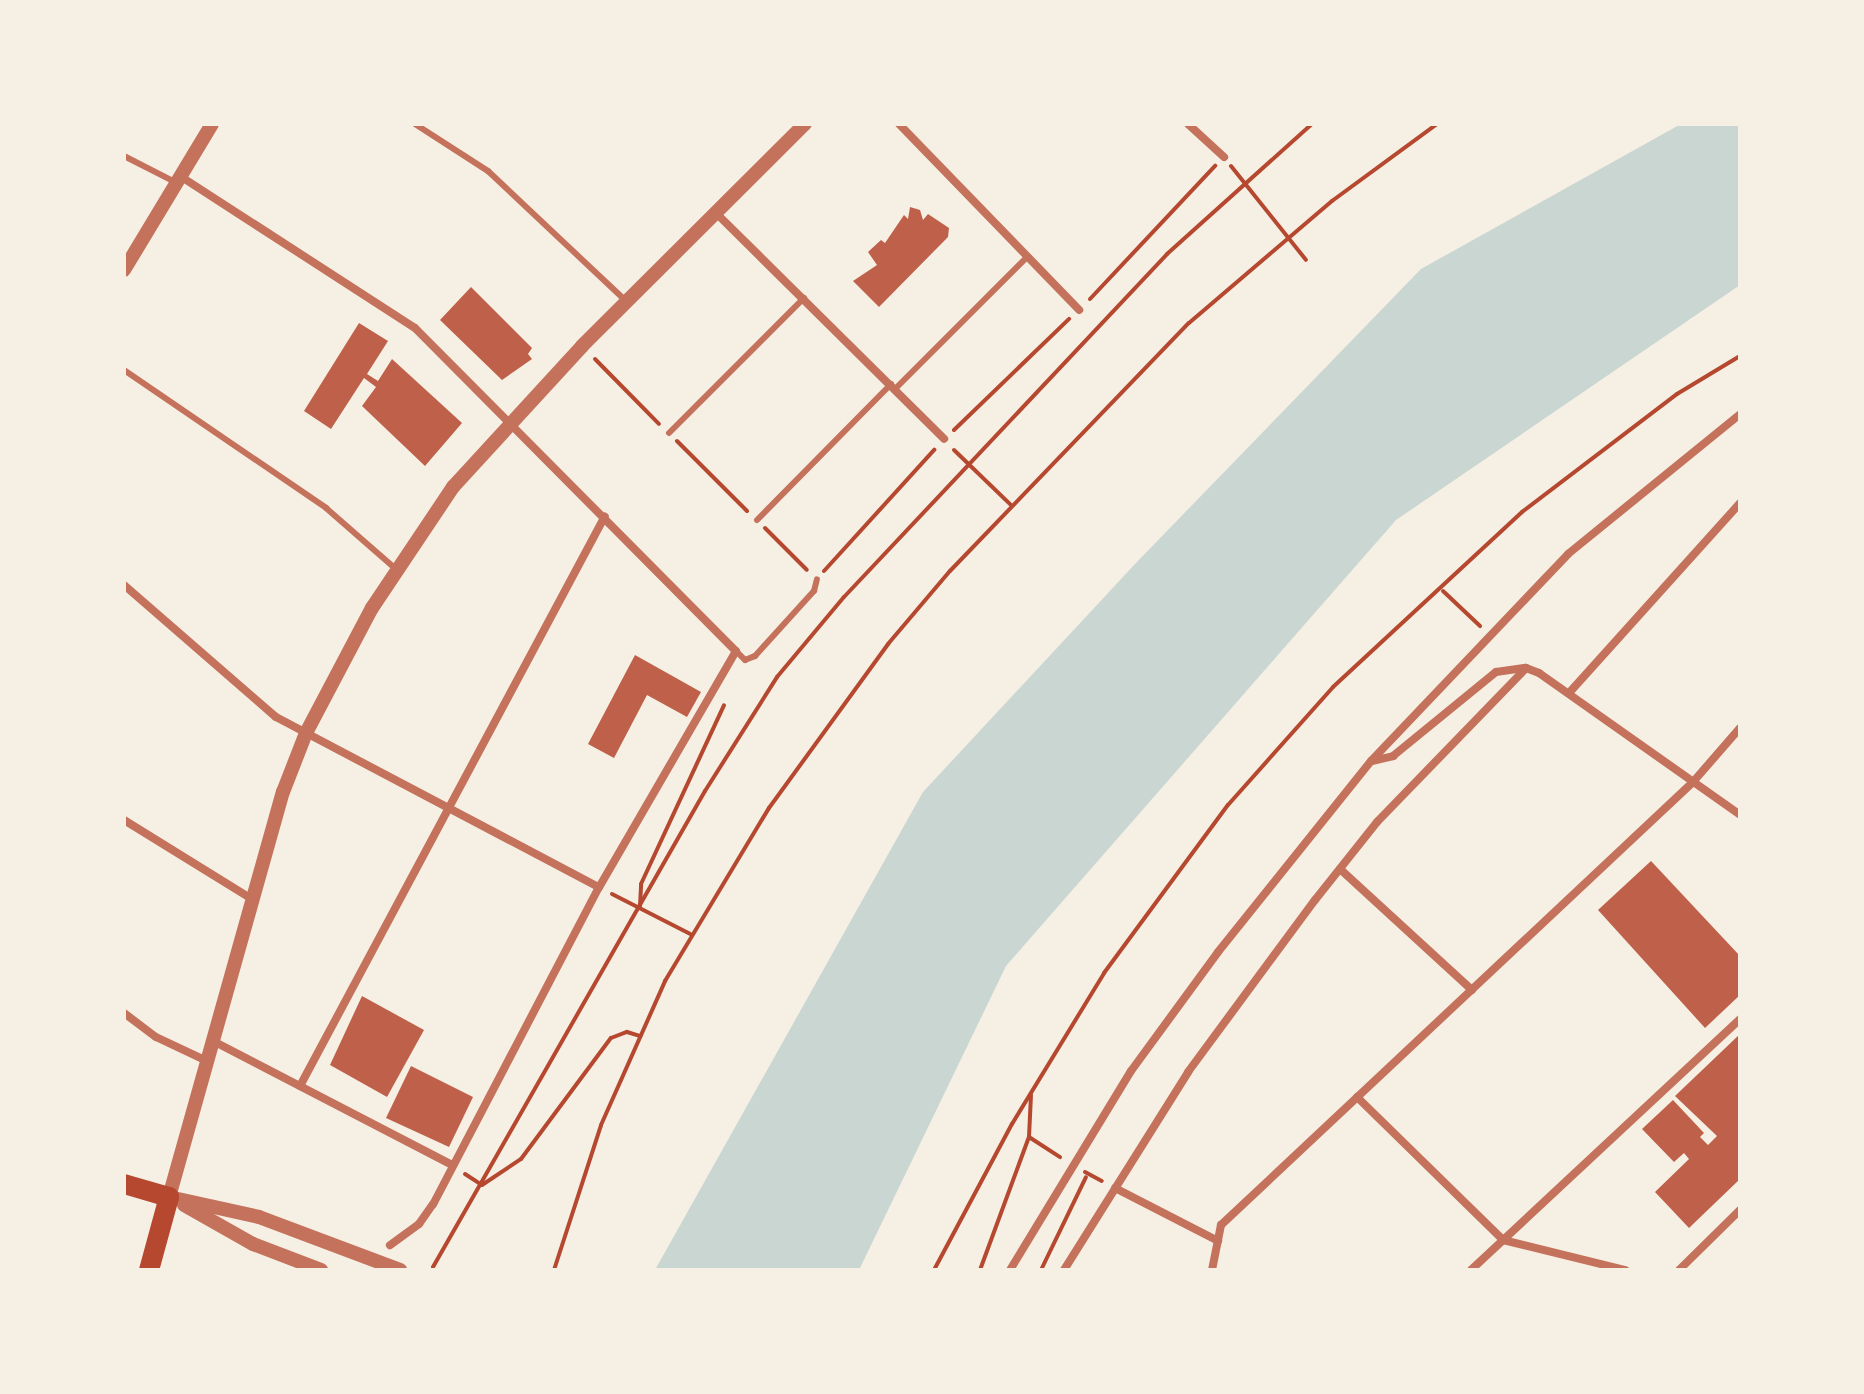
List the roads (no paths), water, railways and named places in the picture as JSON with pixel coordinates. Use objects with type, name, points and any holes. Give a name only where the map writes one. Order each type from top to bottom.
[{"type":"main road","points":[[124,1184],[169,1197],[149,1270]]},
{"type":"street","points":[[124,270],[212,124]]},
{"type":"street","points":[[169,1197],[252,899],[306,733],[396,569],[453,487],[513,421],[582,346],[805,124]]},
{"type":"street","points":[[899,124],[1079,310]]},
{"type":"street","points":[[1188,124],[1224,157]]},
{"type":"street","points":[[177,179],[415,328],[513,421],[736,651],[599,887],[419,1224],[390,1245]]},
{"type":"street","points":[[716,213],[944,439]]},
{"type":"street","points":[[1010,1270],[1131,1071],[1218,952],[1371,761],[1487,634],[1568,554],[1740,414]]},
{"type":"street","points":[[1569,693],[1740,503]]},
{"type":"street","points":[[300,1086],[605,516]]},
{"type":"street","points":[[124,585],[276,717],[599,887]]},
{"type":"street","points":[[1371,761],[1393,756],[1496,672],[1526,668],[1569,693],[1740,815]]},
{"type":"street","points":[[1064,1270],[1188,1072],[1340,869],[1377,822],[1526,668]]},
{"type":"street","points":[[1212,1270],[1221,1225],[1693,782],[1740,728]]},
{"type":"street","points":[[124,820],[252,899]]},
{"type":"street","points":[[1340,869],[1472,990]]},
{"type":"street","points":[[124,1013],[156,1037],[207,1061]]},
{"type":"street","points":[[1471,1270],[1740,1019]]},
{"type":"street","points":[[213,1041],[450,1164]]},
{"type":"street","points":[[1357,1097],[1503,1240],[1625,1270]]},
{"type":"street","points":[[1115,1188],[1218,1241]]},
{"type":"street","points":[[169,1197],[253,1244],[321,1270]]},
{"type":"street","points":[[169,1197],[259,1217],[400,1270]]},
{"type":"street","points":[[1679,1270],[1740,1210]]},
{"type":"lane","points":[[415,124],[488,171],[627,302]]},
{"type":"lane","points":[[124,156],[177,179]]},
{"type":"lane","points":[[757,520],[1027,257]]},
{"type":"lane","points":[[669,433],[804,298]]},
{"type":"lane","points":[[124,370],[326,508],[396,569]]},
{"type":"lane","points":[[736,651],[745,660],[755,656],[814,591],[817,579]]}]
